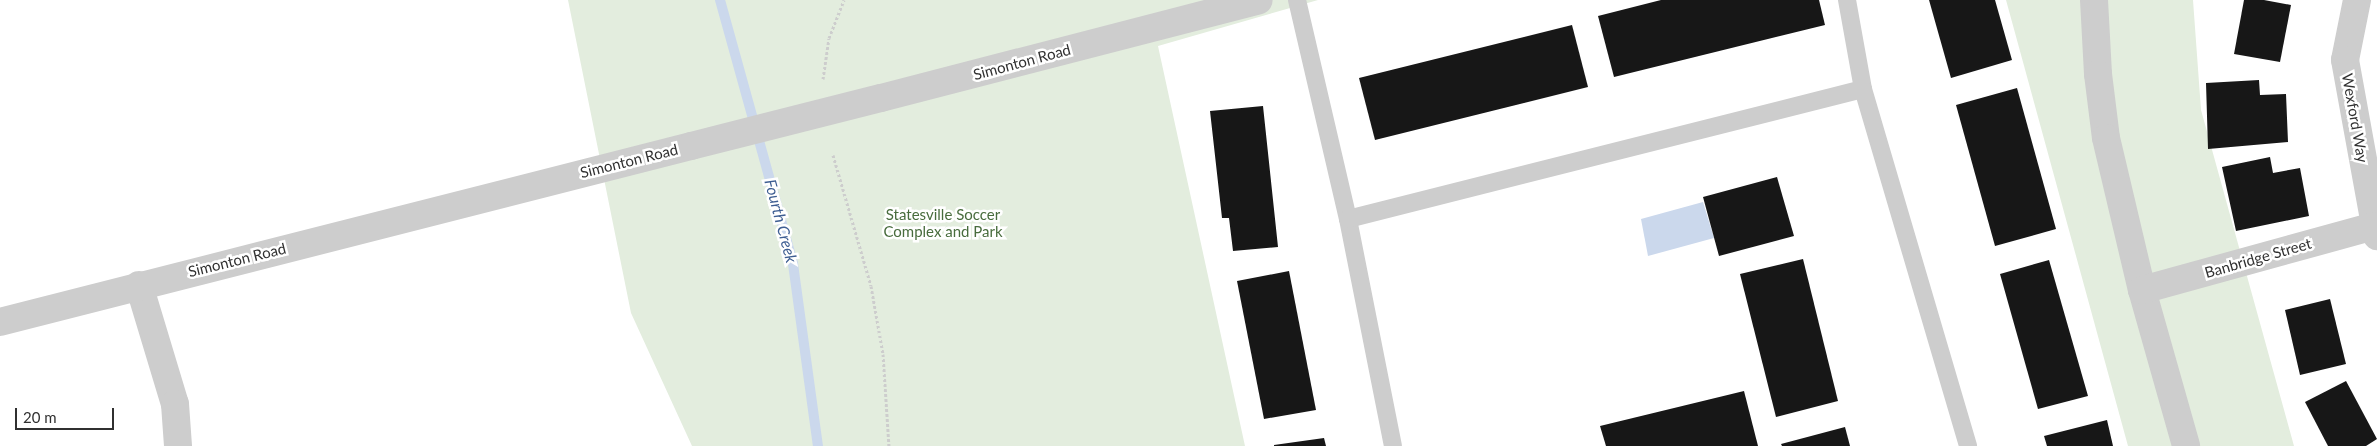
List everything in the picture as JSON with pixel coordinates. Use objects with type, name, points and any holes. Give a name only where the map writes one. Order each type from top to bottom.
[{"type":"street","name":"Simonton Road","points":[[0,322],[1258,0]]},
{"type":"street","points":[[2094,0],[2098,74],[2106,138],[2142,290],[2186,446]]},
{"type":"street","name":"Wexford Way","points":[[2357,0],[2345,60],[2375,231]]},
{"type":"street","name":"Banbridge Street","points":[[2142,290],[2375,231]]},
{"type":"street","points":[[139,285],[175,404],[178,446]]},
{"type":"lane","points":[[1297,0],[1348,219],[1393,446]]},
{"type":"lane","points":[[1847,0],[1863,89],[1968,446]]},
{"type":"lane","points":[[1348,219],[1863,89]]},
{"type":"path","points":[[823,79],[829,38],[844,0]]},
{"type":"path","points":[[832,155],[871,286],[882,354],[889,446]]},
{"type":"green space","name":"Statesville Soccer Complex and Park","points":[[568,0],[1318,0],[1158,46],[1245,446],[692,446],[631,313]]},
{"type":"green space","points":[[2006,0],[2193,0],[2201,110],[2294,446],[2128,446]]},
{"type":"water","points":[[1703,202],[1714,238],[1648,256],[1641,219]]},
{"type":"building","points":[[1661,0],[1819,0],[1825,25],[1614,77],[1598,16]]},
{"type":"building","points":[[1929,0],[1995,0],[2012,60],[1951,78]]},
{"type":"building","points":[[2244,0],[2264,0],[2291,5],[2280,62],[2234,54]]},
{"type":"building","points":[[1572,25],[1588,87],[1375,140],[1359,78]]},
{"type":"building","points":[[2259,80],[2260,95],[2286,94],[2288,142],[2208,149],[2206,83]]},
{"type":"building","points":[[2017,88],[2056,229],[1995,246],[1956,105]]},
{"type":"building","points":[[1263,106],[1278,247],[1233,251],[1229,218],[1222,218],[1210,111]]},
{"type":"building","points":[[2270,157],[2273,173],[2300,168],[2309,216],[2236,231],[2222,167]]},
{"type":"building","points":[[1777,177],[1794,236],[1719,256],[1703,197]]},
{"type":"building","points":[[1803,259],[1838,401],[1776,417],[1740,274]]},
{"type":"building","points":[[2049,260],[2088,396],[2038,409],[2000,274]]},
{"type":"building","points":[[1289,271],[1316,410],[1264,419],[1237,281]]},
{"type":"building","points":[[2330,299],[2346,364],[2300,375],[2285,310]]},
{"type":"building","points":[[2346,381],[2377,439],[2366,446],[2328,446],[2305,402]]},
{"type":"building","points":[[1744,391],[1758,446],[1606,446],[1600,426]]},
{"type":"building","points":[[2107,420],[2113,446],[2047,446],[2044,436]]},
{"type":"building","points":[[1845,427],[1850,446],[1782,446],[1781,444]]},
{"type":"building","points":[[1324,438],[1326,446],[1274,446],[1274,445]]},
{"type":"waterway","name":"Fourth Creek","points":[[720,0],[793,264],[818,446]]}]
